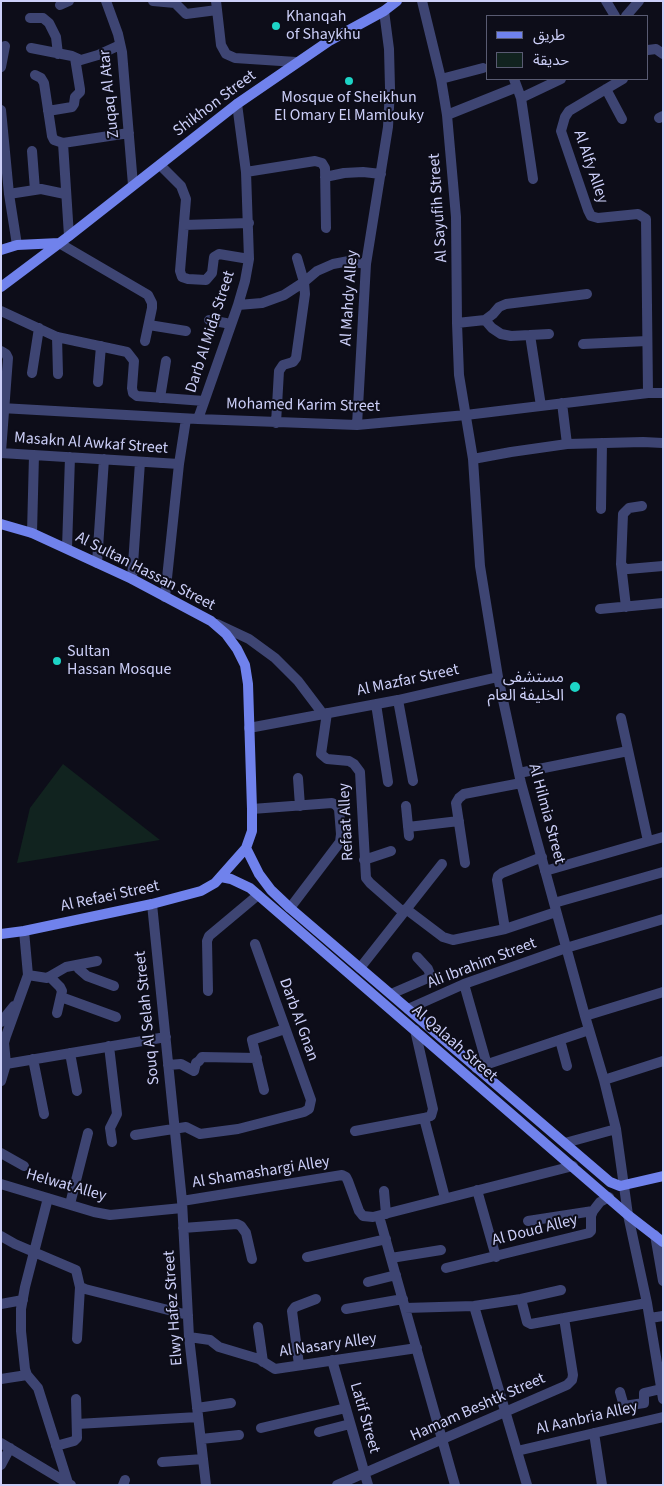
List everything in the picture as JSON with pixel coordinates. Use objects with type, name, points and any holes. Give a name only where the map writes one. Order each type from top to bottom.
[{"type":"main road","name":"Shikhon Street","points":[[1,287],[237,104],[296,62],[329,41],[384,11],[397,1]]},
{"type":"main road","points":[[1,250],[17,245],[59,243]]},
{"type":"main road","name":"Al Sultan Hassan Street","points":[[1,524],[32,533],[67,548],[211,620],[237,648],[245,665],[248,684],[252,832],[246,848],[221,877]]},
{"type":"main road","name":"Al Qalaah Street","points":[[246,848],[259,874],[271,890],[290,908],[613,1184],[624,1186]]},
{"type":"main road","name":"Al Qalaah Street","points":[[221,877],[241,882],[258,895],[628,1215],[659,1238]]},
{"type":"main road","name":"Al Refaei Street","points":[[1,934],[24,931],[152,904],[201,891],[221,877]]},
{"type":"main road","points":[[624,1186],[663,1176]]},
{"type":"street","name":"Zuqaq Al Atar","points":[[106,1],[120,45],[133,185]]},
{"type":"street","points":[[153,1],[175,3],[186,14],[217,6],[221,46],[226,54],[235,58],[296,62]]},
{"type":"street","name":"Al Sayufih Street","points":[[422,1],[441,79],[447,115],[456,217],[459,375],[466,415]]},
{"type":"street","points":[[606,1],[614,15]]},
{"type":"street","points":[[627,15],[639,1]]},
{"type":"street","name":"Al Mahdy Alley","points":[[357,426],[366,264],[382,174],[388,127],[389,49],[384,11]]},
{"type":"street","points":[[30,18],[44,18],[49,23],[56,37],[58,54]]},
{"type":"street","points":[[31,48],[87,59],[120,45]]},
{"type":"street","points":[[1,67],[5,46]]},
{"type":"street","points":[[48,111],[72,107],[74,104],[75,97],[80,92],[75,58]]},
{"type":"street","points":[[441,79],[483,68]]},
{"type":"street","points":[[35,75],[41,78],[44,83],[54,140],[63,143],[129,133]]},
{"type":"street","points":[[521,98],[559,80]]},
{"type":"street","name":"Al Alfy Alley","points":[[621,80],[569,111],[561,130],[591,216],[598,218],[638,214],[646,219],[648,393]]},
{"type":"street","points":[[447,115],[516,83],[521,98],[533,178]]},
{"type":"street","points":[[606,89],[622,119]]},
{"type":"street","name":"Darb Al Mida Street","points":[[198,419],[238,305],[249,259],[246,172],[237,104]]},
{"type":"street","points":[[1,110],[9,194],[17,245]]},
{"type":"street","points":[[63,143],[69,236]]},
{"type":"street","points":[[32,151],[35,190]]},
{"type":"street","points":[[246,172],[316,161],[324,166],[326,228]]},
{"type":"street","points":[[160,165],[181,186],[186,199],[180,271],[185,278],[206,280],[209,278],[212,273],[214,256],[219,254],[249,259]]},
{"type":"street","points":[[325,177],[362,172],[382,174]]},
{"type":"street","points":[[9,194],[49,189],[65,194]]},
{"type":"street","points":[[184,225],[249,223]]},
{"type":"street","points":[[59,243],[148,294],[152,303],[145,341]]},
{"type":"street","points":[[276,423],[279,371],[283,365],[295,360],[297,355],[305,294],[304,282],[297,258]]},
{"type":"street","points":[[238,305],[262,303],[284,295],[317,271],[333,264],[349,261],[366,264]]},
{"type":"street","points":[[457,323],[485,320],[499,307],[506,304],[587,294]]},
{"type":"street","points":[[1,311],[57,338],[127,352],[134,361],[132,388],[135,395],[204,401]]},
{"type":"street","points":[[209,320],[231,324]]},
{"type":"street","points":[[485,320],[501,334],[511,336],[549,334]]},
{"type":"street","points":[[148,324],[186,331]]},
{"type":"street","points":[[32,373],[39,328]]},
{"type":"street","points":[[530,335],[541,406]]},
{"type":"street","points":[[57,338],[58,374]]},
{"type":"street","points":[[583,344],[647,341]]},
{"type":"street","points":[[98,382],[101,346]]},
{"type":"street","name":"Masakn Al Awkaf Street","points":[[1,351],[8,358],[4,374],[1,452],[179,464]]},
{"type":"street","points":[[160,398],[166,361]]},
{"type":"street","name":"Mohamed Karim Street","points":[[3,408],[357,426],[648,393],[663,394]]},
{"type":"street","points":[[562,403],[567,444]]},
{"type":"street","name":"Al Hilmia Street","points":[[466,415],[473,459],[480,566],[498,677],[520,778],[616,1129],[628,1215],[660,1364],[662,1393]]},
{"type":"street","points":[[165,597],[179,464],[186,418]]},
{"type":"street","points":[[601,509],[602,443]]},
{"type":"street","points":[[473,459],[567,444],[663,443]]},
{"type":"street","points":[[32,533],[34,455]]},
{"type":"street","points":[[67,548],[70,457]]},
{"type":"street","points":[[97,563],[104,459]]},
{"type":"street","points":[[132,579],[140,462]]},
{"type":"street","points":[[626,607],[621,564],[623,514],[629,508],[642,506]]},
{"type":"street","points":[[621,564],[624,568],[628,569],[663,566]]},
{"type":"street","points":[[600,609],[663,603]]},
{"type":"street","points":[[211,620],[249,639],[275,658],[298,681],[325,714]]},
{"type":"street","name":"Al Mazfar Street","points":[[249,728],[398,700],[498,677]]},
{"type":"street","points":[[398,700],[413,781]]},
{"type":"street","points":[[376,704],[388,782]]},
{"type":"street","name":"Refaat Alley","points":[[325,714],[321,754],[327,759],[350,761],[360,772],[365,872],[370,883],[405,910],[448,939],[458,940],[506,929],[555,908],[663,872]]},
{"type":"street","points":[[621,718],[648,841]]},
{"type":"street","points":[[465,863],[456,803],[461,796],[520,778],[628,751]]},
{"type":"street","points":[[298,778],[300,806]]},
{"type":"street","points":[[252,809],[332,803],[339,809],[342,834],[340,842],[290,908]]},
{"type":"street","points":[[406,806],[409,831],[459,821]]},
{"type":"street","points":[[545,870],[663,836]]},
{"type":"street","points":[[364,860],[391,851]]},
{"type":"street","points":[[506,929],[497,880],[498,876],[542,858]]},
{"type":"street","points":[[360,968],[442,864]]},
{"type":"street","points":[[208,991],[207,941],[210,936],[258,895]]},
{"type":"street","name":"Souq Al Selah Street","points":[[152,904],[174,1128]]},
{"type":"street","name":"Ali Ibrahim Street","points":[[408,1009],[464,984],[566,948],[663,919]]},
{"type":"street","points":[[1,1081],[6,1064],[4,1043],[28,974],[24,931]]},
{"type":"street","name":"Darb Al Gnan","points":[[174,1128],[186,1127],[200,1134],[238,1129],[304,1112],[310,1106],[311,1100],[255,944]]},
{"type":"street","points":[[390,994],[428,978],[430,974],[428,969],[417,957]]},
{"type":"street","points":[[28,974],[44,978],[50,977],[62,968],[97,961]]},
{"type":"street","points":[[76,965],[87,976],[114,986]]},
{"type":"street","points":[[50,977],[61,989],[57,1013]]},
{"type":"street","points":[[464,984],[487,1065]]},
{"type":"street","points":[[584,1016],[663,992]]},
{"type":"street","points":[[61,997],[116,1017]]},
{"type":"street","points":[[1,1022],[20,999]]},
{"type":"street","points":[[264,1090],[252,1043],[253,1039],[285,1029]]},
{"type":"street","points":[[354,1131],[431,1116],[433,1109],[416,1030]]},
{"type":"street","points":[[476,1068],[589,1030]]},
{"type":"street","points":[[6,1064],[166,1037]]},
{"type":"street","points":[[560,1040],[567,1066]]},
{"type":"street","points":[[110,1046],[116,1114],[110,1128],[112,1142]]},
{"type":"street","points":[[70,1053],[77,1090]]},
{"type":"street","points":[[168,1064],[181,1064],[194,1071],[196,1063],[202,1057],[257,1058]]},
{"type":"street","points":[[33,1060],[44,1114]]},
{"type":"street","points":[[604,1080],[663,1061]]},
{"type":"street","points":[[424,1118],[445,1198]]},
{"type":"street","points":[[135,1135],[174,1128]]},
{"type":"street","name":"Elwy Hafez Street","points":[[174,1128],[182,1205],[189,1337],[206,1485]]},
{"type":"street","points":[[565,1143],[616,1129]]},
{"type":"street","points":[[70,1204],[88,1133]]},
{"type":"street","points":[[1,1153],[24,1166]]},
{"type":"street","points":[[383,1215],[573,1166]]},
{"type":"street","name":"Al Shamashargi Alley","points":[[182,1205],[342,1175],[346,1177],[359,1211],[363,1216],[368,1218],[383,1215]]},
{"type":"street","name":"Helwat Alley","points":[[1,1184],[110,1214],[182,1205]]},
{"type":"street","points":[[477,1190],[496,1257]]},
{"type":"street","points":[[384,1191],[383,1215],[386,1240],[455,1485]]},
{"type":"street","points":[[48,1198],[23,1300],[21,1331],[25,1369],[27,1375],[38,1388],[70,1484]]},
{"type":"street","name":"Al Doud Alley","points":[[446,1268],[589,1233],[591,1231],[593,1211],[600,1202],[609,1198]]},
{"type":"street","points":[[528,1221],[593,1211]]},
{"type":"street","points":[[183,1228],[237,1224],[246,1233],[252,1259]]},
{"type":"street","points":[[1,1236],[76,1270],[80,1287],[77,1339]]},
{"type":"street","points":[[659,1238],[663,1281]]},
{"type":"street","points":[[306,1257],[386,1240]]},
{"type":"street","points":[[391,1258],[441,1250]]},
{"type":"street","points":[[368,1282],[396,1275]]},
{"type":"street","points":[[80,1287],[188,1315]]},
{"type":"street","points":[[346,1309],[404,1303],[474,1306],[522,1299],[561,1290]]},
{"type":"street","points":[[299,1366],[292,1311],[295,1307],[316,1299]]},
{"type":"street","points":[[522,1299],[529,1323],[647,1303]]},
{"type":"street","points":[[1,1304],[23,1300]]},
{"type":"street","points":[[474,1306],[527,1485]]},
{"type":"street","points":[[650,1318],[663,1316]]},
{"type":"street","name":"Hamam Beshtk Street","points":[[337,1485],[562,1388],[572,1380],[573,1369],[564,1318]]},
{"type":"street","points":[[258,1327],[264,1362]]},
{"type":"street","name":"Al Nasary Alley","points":[[189,1337],[210,1340],[219,1347],[264,1362],[275,1369],[417,1348]]},
{"type":"street","name":"Latif Street","points":[[332,1360],[368,1485]]},
{"type":"street","points":[[1,1379],[27,1375]]},
{"type":"street","points":[[620,1392],[624,1406],[644,1403],[644,1393],[662,1393]]},
{"type":"street","points":[[56,1446],[76,1439],[78,1436],[76,1399]]},
{"type":"street","points":[[77,1424],[198,1413],[231,1403]]},
{"type":"street","points":[[261,1428],[346,1408]]},
{"type":"street","name":"Al Aanbria Alley","points":[[517,1451],[663,1417]]},
{"type":"street","points":[[319,1432],[350,1424]]},
{"type":"street","points":[[594,1433],[602,1485]]},
{"type":"street","points":[[201,1439],[239,1435]]},
{"type":"street","points":[[1,1464],[6,1445],[54,1480],[70,1484]]},
{"type":"street","points":[[162,1462],[203,1459]]},
{"type":"green space","points":[[63,764],[160,840],[17,863],[30,808]]},
{"type":"place","name":"Khanqah of Shaykhu","points":[[276,26]]},
{"type":"place","name":"Mosque of Sheikhun El Omary El Mamlouky","points":[[349,81]]},
{"type":"place","name":"Sultan Hassan Mosque","points":[[57,661]]},
{"type":"place","name":"مستشفى الخليفة العام","points":[[575,687]]}]
